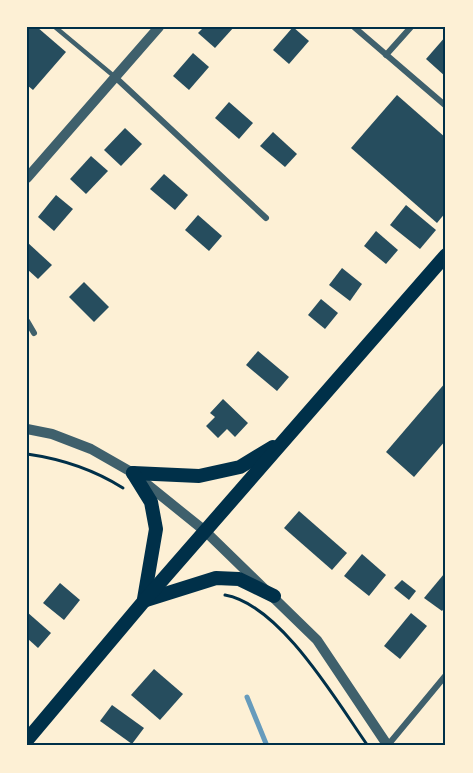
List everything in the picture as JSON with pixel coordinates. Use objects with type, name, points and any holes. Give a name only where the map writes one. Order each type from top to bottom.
[{"type":"main road","points":[[27,740],[144,601],[446,255]]},
{"type":"main road","points":[[133,473],[199,476],[240,467],[285,440]]},
{"type":"main road","points":[[133,473],[151,502],[156,530],[144,601]]},
{"type":"main road","points":[[144,601],[216,578],[239,579],[274,596]]},
{"type":"street","points":[[27,178],[159,27]]},
{"type":"street","points":[[354,27],[446,106]]},
{"type":"street","points":[[386,55],[411,27]]},
{"type":"street","points":[[115,77],[266,218]]},
{"type":"street","points":[[27,321],[34,333]]},
{"type":"street","points":[[27,429],[52,434],[91,449],[133,473],[205,531],[318,640],[388,746],[446,675]]},
{"type":"lane","points":[[55,27],[115,77]]},
{"type":"path","points":[[27,454],[49,457],[87,468],[113,481],[129,493]]},
{"type":"path","points":[[217,595],[235,597],[248,602],[284,632],[315,670],[368,746]]},
{"type":"building","points":[[27,27],[37,27],[66,52],[33,90],[27,85]]},
{"type":"building","points":[[204,27],[234,27],[215,48],[198,33]]},
{"type":"building","points":[[293,27],[309,41],[289,64],[273,50]]},
{"type":"building","points":[[446,36],[446,77],[426,59]]},
{"type":"building","points":[[193,53],[209,67],[189,90],[173,76]]},
{"type":"building","points":[[397,95],[446,138],[446,212],[437,223],[351,148]]},
{"type":"building","points":[[229,102],[253,123],[239,139],[215,118]]},
{"type":"building","points":[[125,128],[142,144],[121,166],[104,150]]},
{"type":"building","points":[[273,132],[297,154],[285,167],[260,146]]},
{"type":"building","points":[[91,156],[108,171],[86,194],[70,179]]},
{"type":"building","points":[[164,174],[188,195],[175,210],[150,189]]},
{"type":"building","points":[[56,195],[73,209],[54,231],[38,217]]},
{"type":"building","points":[[406,205],[436,230],[420,249],[390,225]]},
{"type":"building","points":[[198,215],[222,236],[209,251],[185,230]]},
{"type":"building","points":[[376,231],[398,250],[386,264],[364,246]]},
{"type":"building","points":[[27,242],[52,265],[38,279],[27,269]]},
{"type":"building","points":[[342,268],[362,284],[350,301],[329,285]]},
{"type":"building","points":[[84,282],[109,307],[94,322],[69,297]]},
{"type":"building","points":[[321,299],[338,313],[325,329],[308,315]]},
{"type":"building","points":[[258,351],[289,377],[277,391],[246,365]]},
{"type":"building","points":[[446,382],[446,440],[414,477],[386,452]]},
{"type":"building","points":[[223,399],[248,423],[235,437],[227,429],[218,438],[206,426],[215,417],[210,413]]},
{"type":"building","points":[[299,511],[347,553],[332,570],[284,528]]},
{"type":"building","points":[[362,554],[386,575],[369,596],[344,576]]},
{"type":"building","points":[[444,574],[446,576],[446,606],[442,611],[424,598]]},
{"type":"building","points":[[402,580],[416,591],[409,600],[394,588]]},
{"type":"building","points":[[60,583],[80,600],[64,620],[43,603]]},
{"type":"building","points":[[27,612],[51,633],[38,648],[27,638]]},
{"type":"building","points":[[411,613],[427,626],[400,659],[384,646]]},
{"type":"building","points":[[154,669],[183,694],[160,720],[131,695]]},
{"type":"building","points":[[112,705],[144,728],[132,744],[100,721]]},
{"type":"waterway","points":[[247,697],[267,746]]}]
